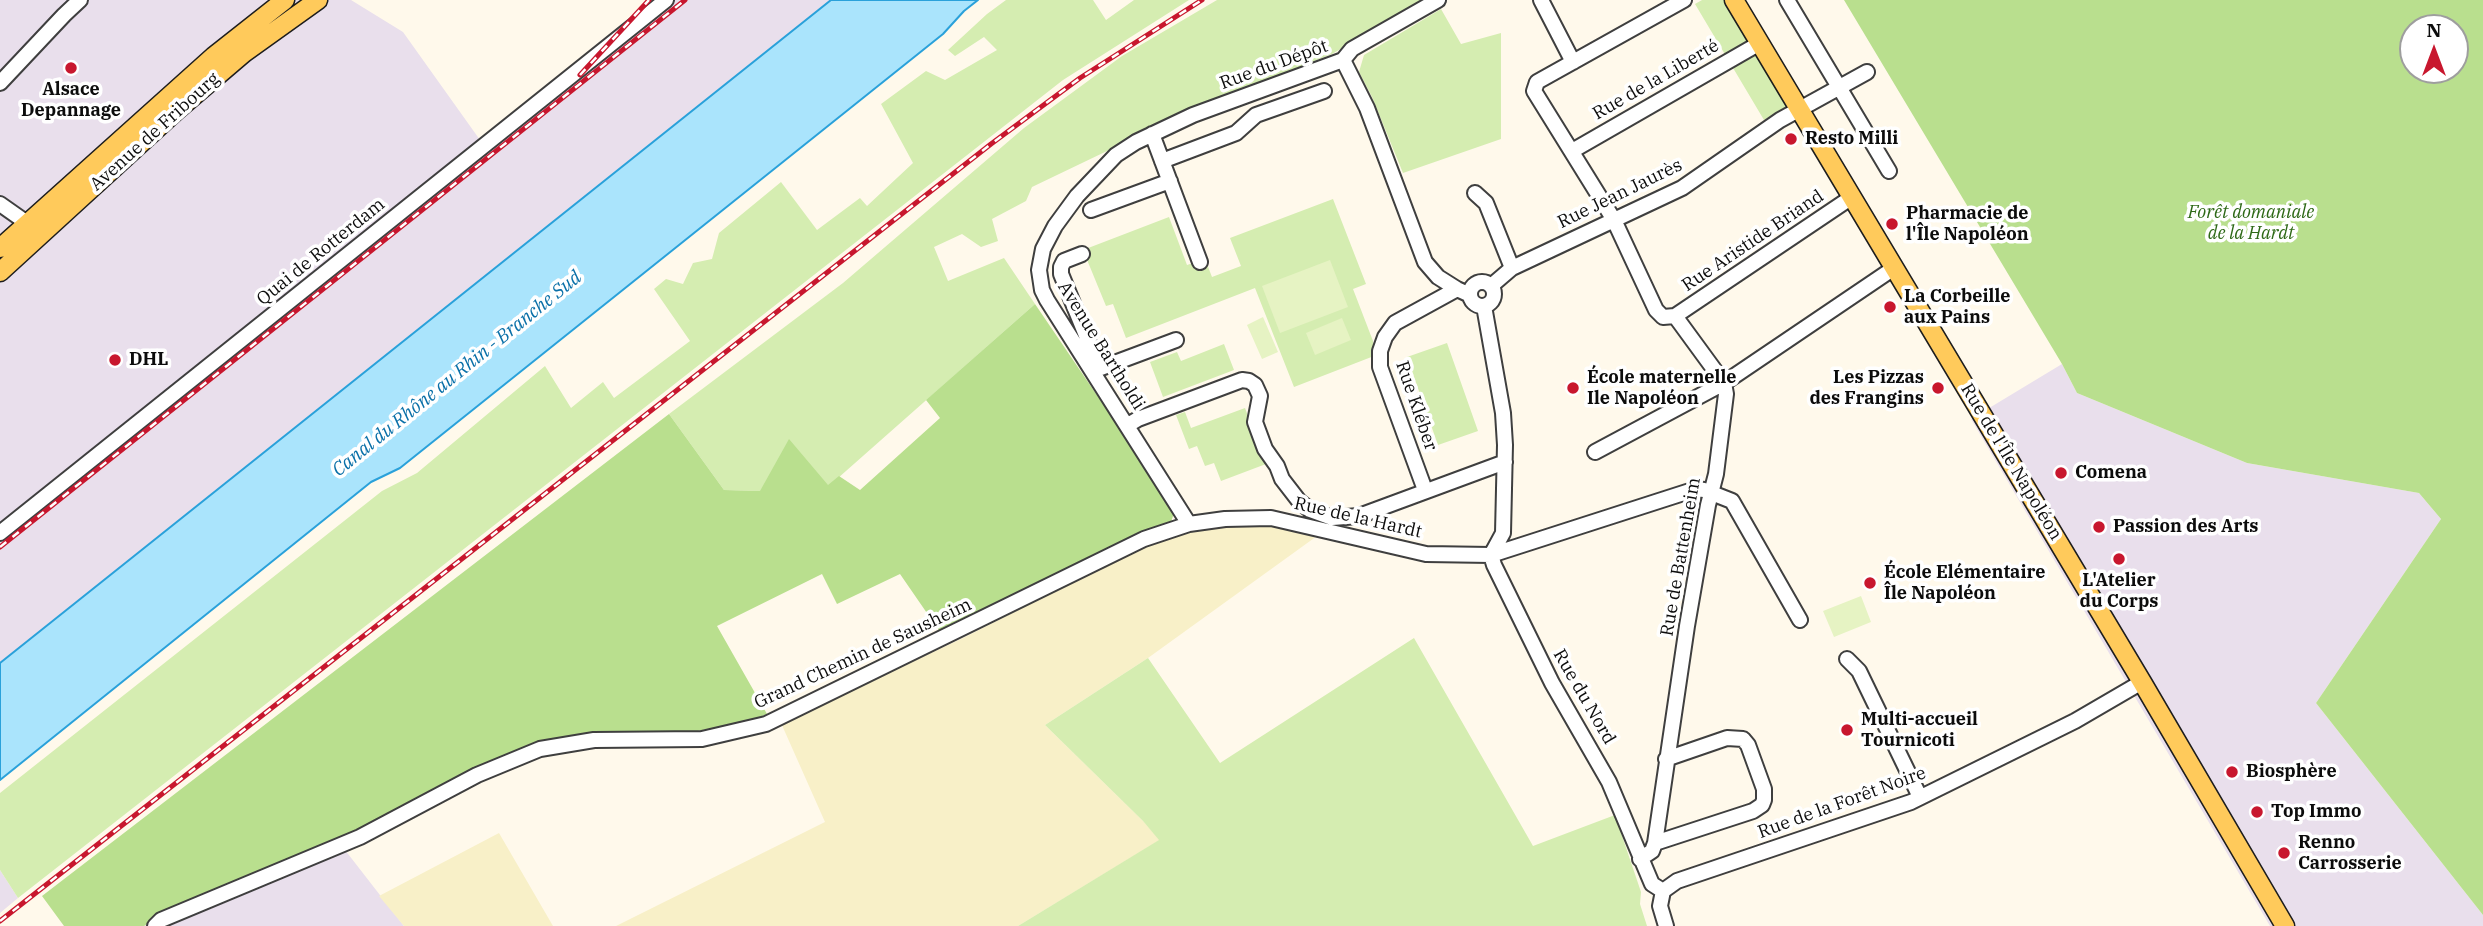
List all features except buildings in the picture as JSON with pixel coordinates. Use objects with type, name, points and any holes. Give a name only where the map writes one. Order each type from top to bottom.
[{"type":"main road","name":"Avenue de Fribourg","points":[[0,248],[214,56],[285,0]]},
{"type":"main road","name":"Avenue de Fribourg","points":[[0,272],[176,111],[234,62],[318,0]]},
{"type":"main road","name":"Rue de l'Île Napoléon","points":[[1734,0],[2285,926]]},
{"type":"street","points":[[0,83],[80,0]]},
{"type":"street","name":"Quai de Rotterdam","points":[[0,533],[666,0]]},
{"type":"street","name":"Rue du Dépôt","points":[[1152,134],[1343,60],[1352,49],[1438,0]]},
{"type":"street","points":[[1541,0],[1573,62]]},
{"type":"street","points":[[1684,0],[1537,82],[1534,91],[1614,220],[1656,310],[1663,317],[1675,316],[1724,383]]},
{"type":"street","points":[[1787,0],[1889,172]]},
{"type":"street","name":"Rue de la Liberté","points":[[1572,151],[1760,43]]},
{"type":"street","points":[[1343,60],[1367,107],[1425,262],[1438,276],[1463,292],[1474,303],[1485,306]]},
{"type":"street","name":"Rue Jean Jaurès","points":[[1490,286],[1512,268],[1682,188],[1800,108],[1867,72]]},
{"type":"street","points":[[1162,161],[1236,133],[1256,116],[1324,91]]},
{"type":"street","points":[[1152,134],[1200,262]]},
{"type":"street","name":"Avenue Bartholdi","points":[[1152,134],[1116,155],[1077,196],[1055,226],[1044,249],[1039,270],[1042,290],[1054,311],[1096,369],[1189,524]]},
{"type":"street","points":[[1091,210],[1170,181]]},
{"type":"street","points":[[1475,193],[1486,203],[1512,268]]},
{"type":"street","name":"Rue Aristide Briand","points":[[1675,316],[1852,197]]},
{"type":"street","points":[[0,204],[27,223]]},
{"type":"street","points":[[1082,254],[1064,261],[1061,274],[1096,369],[1176,340]]},
{"type":"street","points":[[1595,452],[1724,383],[1894,268]]},
{"type":"street","points":[[1463,292],[1482,282],[1490,286],[1493,299],[1485,306]]},
{"type":"street","name":"Rue Kléber","points":[[1425,491],[1380,366],[1380,351],[1385,337],[1395,323],[1463,292]]},
{"type":"street","points":[[1054,311],[1073,304]]},
{"type":"street","points":[[1485,306],[1503,413],[1505,462],[1503,533],[1491,555]]},
{"type":"street","points":[[1128,425],[1242,380],[1249,381],[1255,385],[1260,396],[1255,422],[1265,449],[1282,479],[1299,501],[1310,510],[1332,518],[1359,516],[1505,462]]},
{"type":"street","name":"Rue de Battenheim","points":[[1656,844],[1687,626],[1726,394],[1724,383]]},
{"type":"street","name":"Rue de la Hardt","points":[[1189,524],[1271,517],[1426,554],[1491,555],[1696,489],[1711,492]]},
{"type":"street","points":[[1711,492],[1732,501],[1800,621]]},
{"type":"street","name":"Grand Chemin de Sausheim","points":[[155,926],[162,920],[360,837],[477,775],[540,749],[594,740],[702,739],[766,724],[1144,540],[1189,524]]},
{"type":"street","points":[[1503,533],[1519,548]]},
{"type":"street","name":"Rue du Nord","points":[[1491,555],[1497,573],[1548,676],[1623,810],[1640,859]]},
{"type":"street","points":[[1847,659],[1858,671],[1920,797]]},
{"type":"street","name":"Rue de la Forêt Noire","points":[[1663,891],[1676,881],[1920,797],[2075,721],[2142,682]]},
{"type":"street","points":[[1666,926],[1660,906],[1663,891],[1651,884],[1640,859],[1652,851],[1656,844],[1753,811],[1762,805],[1764,800],[1764,789],[1748,745],[1743,739],[1727,738],[1667,759]]},
{"type":"shaded area","points":[[0,0],[351,0],[403,32],[480,140],[651,0],[831,0],[0,663]]},
{"type":"shaded area","points":[[2062,364],[2077,393],[2247,463],[2419,493],[2441,519],[2316,703],[2483,915],[2483,926],[2270,926],[1971,419]]},
{"type":"shaded area","points":[[1255,523],[1317,536],[1148,658],[1045,725],[1160,840],[1018,926],[616,926],[825,822],[781,723],[963,638],[1146,545],[1188,529]]},
{"type":"shaded area","points":[[499,833],[553,926],[404,926],[379,896]]},
{"type":"shaded area","points":[[338,841],[404,926],[144,926],[160,917]]},
{"type":"shaded area","points":[[0,870],[18,898],[0,913]]},
{"type":"green space","points":[[1006,0],[1093,0],[1106,20],[1134,0],[1189,0],[1063,80],[18,898],[0,870],[0,793],[382,491],[417,473],[545,366],[571,408],[603,382],[614,398],[690,341],[654,289],[666,279],[683,284],[693,263],[712,259],[719,233],[781,182],[817,230],[860,198],[867,206],[913,163],[881,104],[926,71],[945,80],[997,50],[984,37],[955,56],[948,50]]},
{"type":"green space","points":[[1217,0],[1424,0],[1332,54],[1203,105],[1032,187],[1026,201],[992,219],[998,241],[981,247],[962,234],[934,247],[948,281],[1004,258],[1035,304],[829,486],[760,491],[724,490],[669,414],[843,283],[1024,128],[1122,56]]},
{"type":"green space","points":[[1702,0],[1725,0],[1787,106],[1764,120],[1695,4]]},
{"type":"green space","name":"Forêt domaniale de la Hardt","points":[[1844,0],[2483,0],[2483,915],[2316,703],[2441,519],[2419,493],[2247,463],[2077,393]]},
{"type":"green space","points":[[1441,9],[1461,44],[1501,33],[1501,139],[1403,173],[1359,72],[1364,55]]},
{"type":"green space","points":[[1333,199],[1366,284],[1353,289],[1373,341],[1374,356],[1294,387],[1255,288],[1126,338],[1113,304],[1106,306],[1083,250],[1169,217],[1187,265],[1205,259],[1212,277],[1241,266],[1230,238]]},
{"type":"green space","points":[[1330,260],[1348,307],[1280,333],[1262,286]]},
{"type":"green space","points":[[1035,304],[1175,510],[1171,522],[940,632],[900,574],[837,604],[822,574],[717,626],[767,714],[747,722],[692,732],[583,735],[468,772],[338,841],[144,926],[64,926],[42,896],[669,414],[724,490],[760,491],[789,439],[828,485],[839,476],[860,490],[940,418],[926,400]]},
{"type":"green space","points":[[1263,317],[1278,352],[1262,359],[1247,325]]},
{"type":"green space","points":[[1342,318],[1351,340],[1315,355],[1306,333]]},
{"type":"green space","points":[[1447,343],[1478,431],[1438,445],[1407,357]]},
{"type":"green space","points":[[1224,344],[1234,370],[1163,397],[1150,362],[1177,352],[1181,361]]},
{"type":"green space","points":[[1245,408],[1266,464],[1221,481],[1214,463],[1205,466],[1197,446],[1189,449],[1176,415],[1185,412],[1191,428]]},
{"type":"green space","points":[[1861,596],[1871,622],[1834,637],[1823,611]]},
{"type":"green space","points":[[1414,638],[1533,846],[1615,815],[1641,892],[1640,904],[1647,926],[1018,926],[1159,840],[1045,725],[1148,658],[1220,763]]},
{"type":"water","name":"Canal du Rhône au Rhin - Branche Sud","points":[[831,0],[978,0],[943,34],[400,468],[371,482],[0,780],[0,663]]},
{"type":"railway","points":[[580,75],[649,0]]},
{"type":"railway","points":[[0,547],[685,0]]},
{"type":"railway","points":[[0,921],[991,144],[1080,78],[1202,0]]},
{"type":"place","name":"Alsace Depannage","points":[[71,68]]},
{"type":"place","name":"Resto Milli","points":[[1791,139]]},
{"type":"place","name":"Pharmacie de l'Île Napoléon","points":[[1892,224]]},
{"type":"place","name":"La Corbeille aux Pains","points":[[1890,307]]},
{"type":"place","name":"DHL","points":[[115,360]]},
{"type":"place","name":"École maternelle Ile Napoléon","points":[[1573,388]]},
{"type":"place","name":"Les Pizzas des Frangins","points":[[1938,388]]},
{"type":"place","name":"Comena","points":[[2061,473]]},
{"type":"place","name":"Passion des Arts","points":[[2099,527]]},
{"type":"place","name":"L'Atelier du Corps","points":[[2119,559]]},
{"type":"place","name":"École Elémentaire Île Napoléon","points":[[1870,583]]},
{"type":"place","name":"Multi-accueil Tournicoti","points":[[1847,730]]},
{"type":"place","name":"Biosphère","points":[[2232,772]]},
{"type":"place","name":"Top Immo","points":[[2257,812]]},
{"type":"place","name":"Renno Carrosserie","points":[[2284,853]]}]
